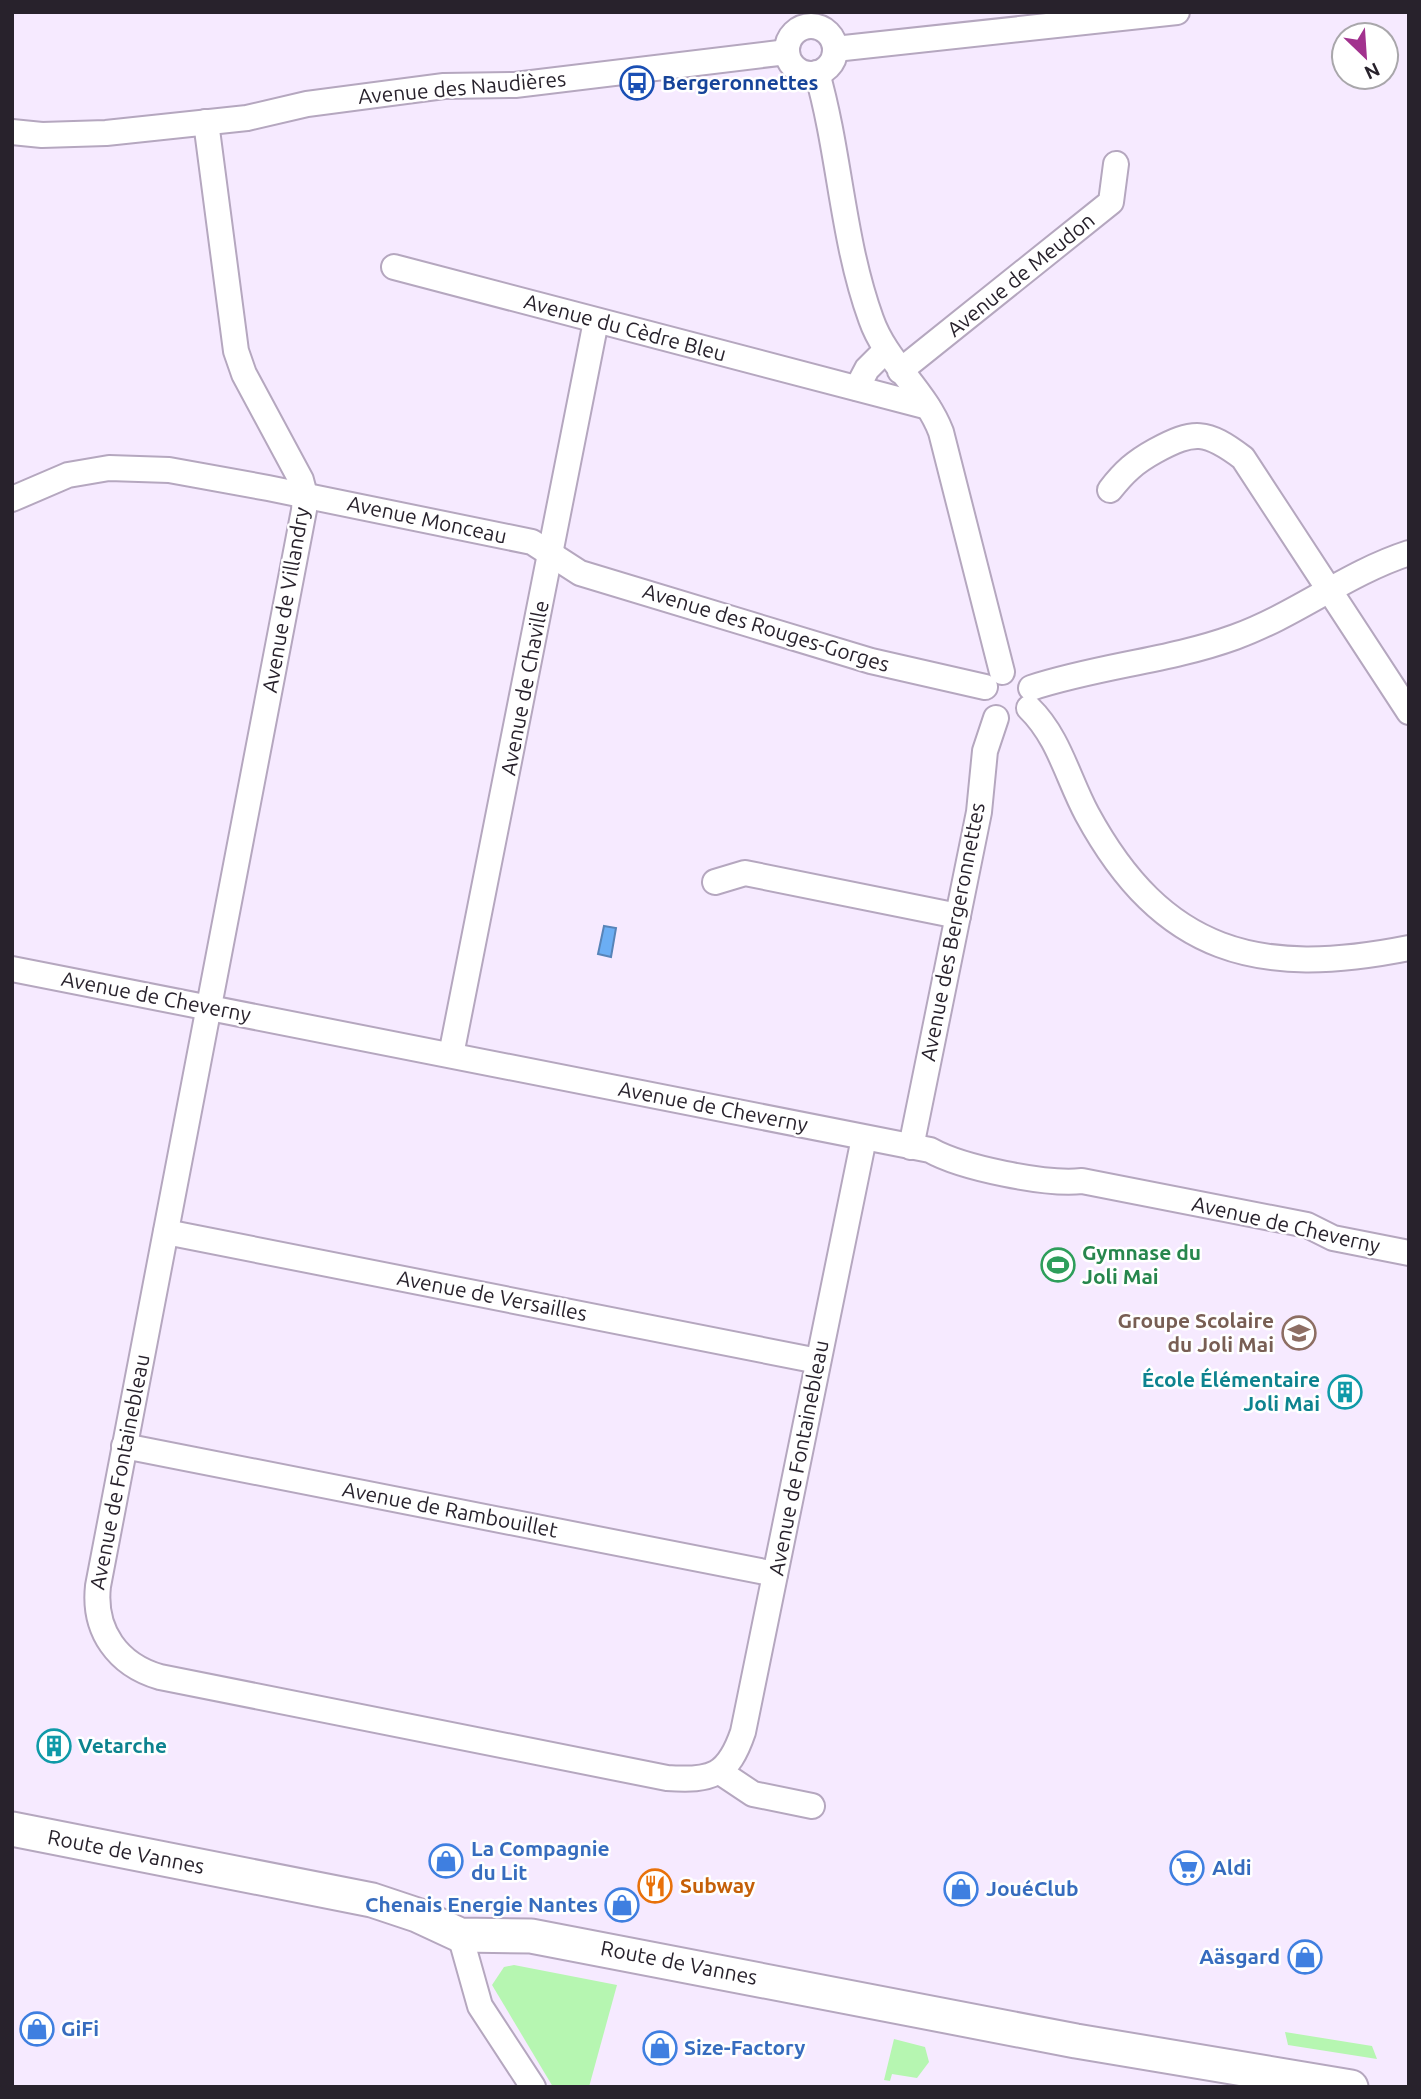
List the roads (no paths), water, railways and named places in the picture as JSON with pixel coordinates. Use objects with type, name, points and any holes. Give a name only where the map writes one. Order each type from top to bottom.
[{"type":"main road","name":"Route de Vannes","points":[[12,1829],[372,1900],[417,1915],[460,1935],[543,1938],[1076,2041],[1351,2087]]},
{"type":"street","points":[[835,49],[1135,14],[1178,12]]},
{"type":"street","points":[[797,20],[823,28],[831,36],[835,49],[832,62],[817,73],[797,69],[787,52],[797,20]]},
{"type":"street","name":"Avenue des Naudières","points":[[12,132],[91,134],[247,118],[307,104],[444,86],[515,85],[787,52]]},
{"type":"street","points":[[817,73],[851,248],[870,316],[885,351],[928,407],[941,432],[993,679],[986,708],[996,718],[1015,720],[1030,698],[1233,638],[1293,611],[1329,589],[1409,553]]},
{"type":"street","name":"Avenue de Villandry","points":[[206,122],[236,351],[244,374],[292,462],[305,495],[303,523],[209,1007]]},
{"type":"street","name":"Avenue de Meudon","points":[[900,371],[1111,202],[1116,164]]},
{"type":"street","name":"Avenue du Cèdre Bleu","points":[[394,267],[857,388],[881,397],[928,407]]},
{"type":"street","name":"Avenue de Chaville","points":[[452,1055],[596,321]]},
{"type":"street","points":[[857,388],[867,369],[885,351]]},
{"type":"street","points":[[1110,490],[1127,467],[1182,436],[1204,436],[1223,443],[1243,458],[1409,712]]},
{"type":"street","name":"Avenue Monceau","points":[[12,499],[68,475],[120,468],[169,470],[532,542],[552,555]]},
{"type":"street","name":"Avenue des Rouges-Gorges","points":[[552,555],[580,573],[871,661],[993,679]]},
{"type":"street","points":[[993,679],[1019,674],[1049,731],[1084,809],[1118,865],[1141,894],[1184,930],[1224,947],[1265,956],[1355,957],[1409,948]]},
{"type":"street","name":"Avenue des Bergeronnettes","points":[[911,1147],[979,813],[985,751],[996,718]]},
{"type":"street","points":[[715,882],[745,873],[958,916]]},
{"type":"street","name":"Avenue de Cheverny","points":[[12,969],[930,1150],[948,1160],[1062,1183],[1082,1181],[1294,1223],[1333,1238],[1409,1253]]},
{"type":"street","name":"Avenue de Fontainebleau","points":[[209,1007],[96,1600],[105,1635],[128,1663],[142,1671],[667,1778],[691,1780],[720,1772],[736,1752],[743,1731],[864,1138]]},
{"type":"street","name":"Avenue de Versailles","points":[[166,1231],[818,1361]]},
{"type":"street","name":"Avenue de Rambouillet","points":[[124,1446],[775,1574]]},
{"type":"street","points":[[720,1772],[753,1794],[812,1806]]},
{"type":"street","points":[[460,1935],[480,2006],[533,2087]]},
{"type":"water","points":[[604,926],[616,928],[611,957],[598,954]]},
{"type":"place","name":"Bergeronnettes","points":[[637,83]]},
{"type":"place","name":"Gymnase du Joli Mai","points":[[1058,1265]]},
{"type":"place","name":"Groupe Scolaire du Joli Mai","points":[[1299,1333]]},
{"type":"place","name":"École Élémentaire Joli Mai","points":[[1345,1392]]},
{"type":"place","name":"Vetarche","points":[[54,1746]]},
{"type":"place","name":"La Compagnie du Lit","points":[[446,1861]]},
{"type":"place","name":"Aldi","points":[[1187,1868]]},
{"type":"place","name":"Subway","points":[[655,1886]]},
{"type":"place","name":"JouéClub","points":[[961,1889]]},
{"type":"place","name":"Chenais Energie Nantes","points":[[622,1905]]},
{"type":"place","name":"Aäsgard","points":[[1305,1957]]},
{"type":"place","name":"GiFi","points":[[37,2029]]},
{"type":"place","name":"Size-Factory","points":[[660,2048]]}]
